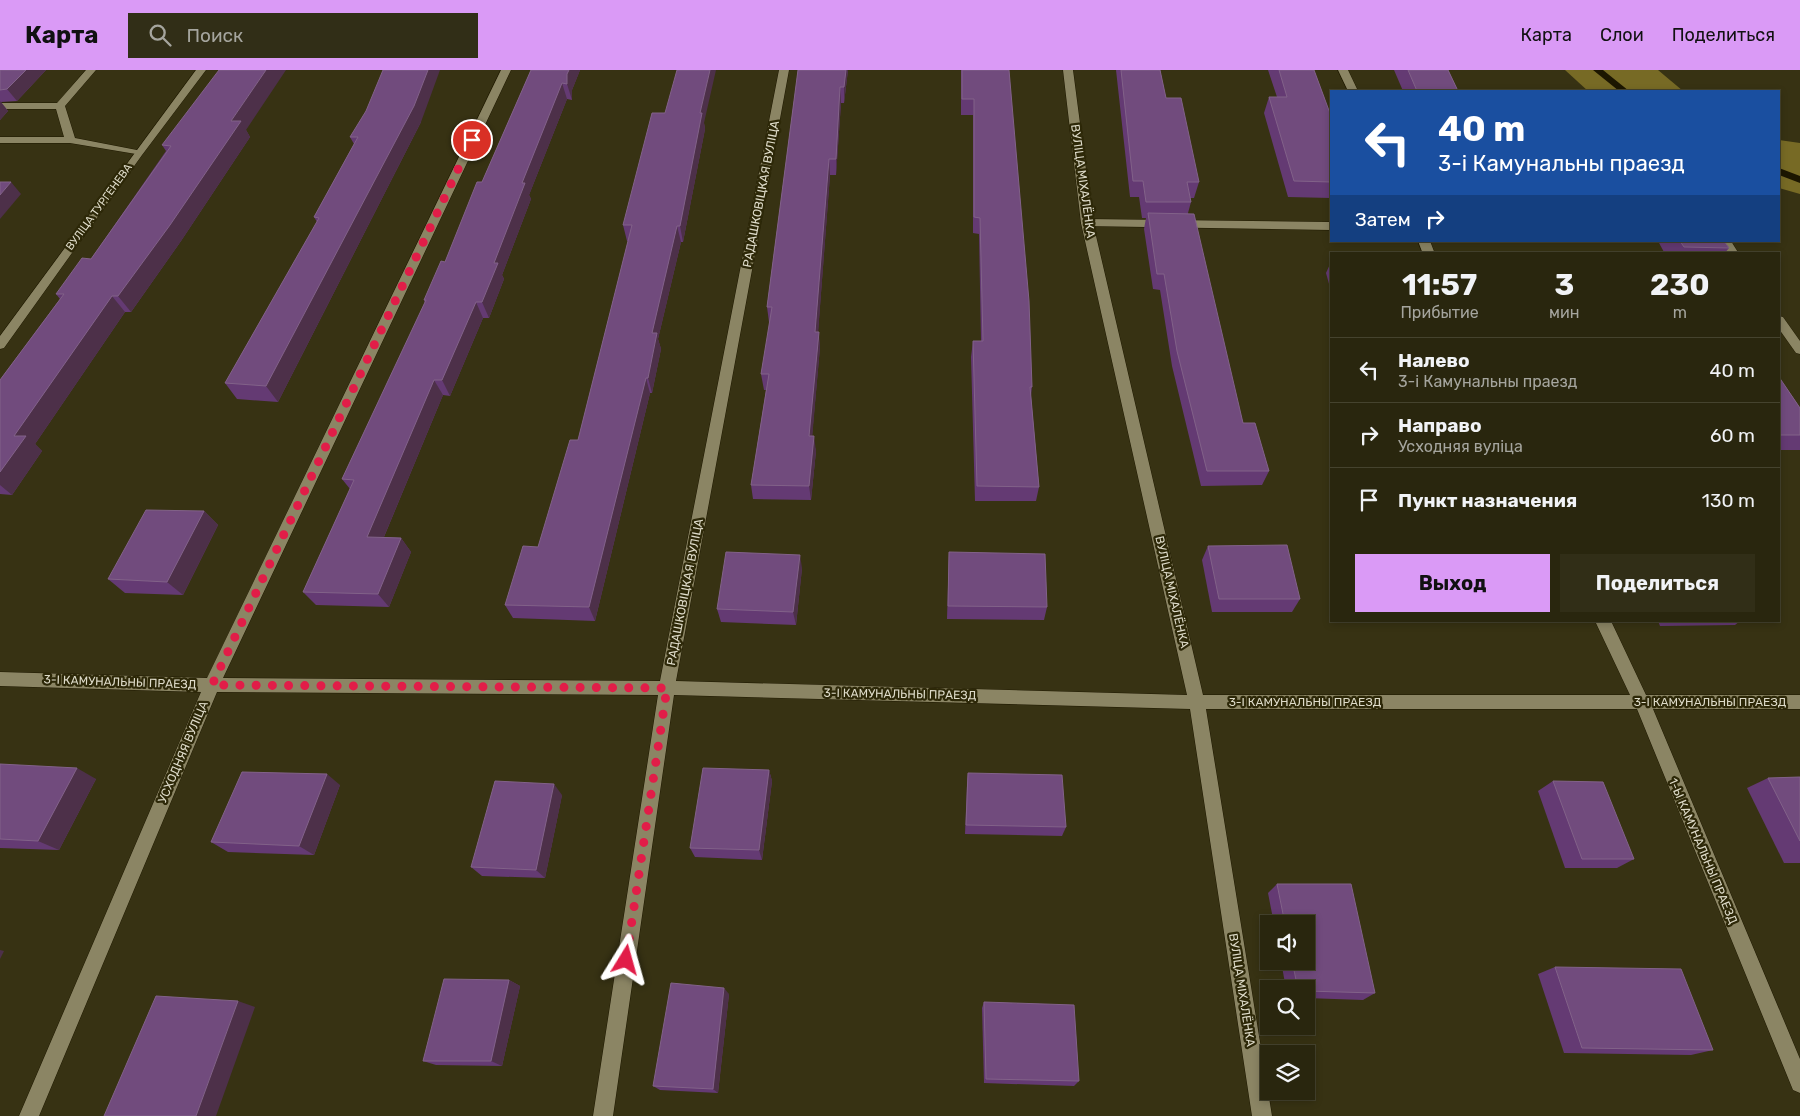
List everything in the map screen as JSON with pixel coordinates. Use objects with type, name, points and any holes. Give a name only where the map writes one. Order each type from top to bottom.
[{"type":"street","points":[[70,140],[62,120],[60,106],[91,70]]},
{"type":"street","name":"ВУЛІЦА ТУРГЕНЕВА","points":[[0,345],[138,153],[201,70]]},
{"type":"street","name":"УСХОДНЯЯ ВУЛІЦА","points":[[29,1116],[212,685],[506,70]]},
{"type":"street","name":"РАДАШКОВІЦКАЯ ВУЛІЦА","points":[[604,1116],[667,688],[784,70]]},
{"type":"street","name":"ВУЛІЦА МІХАЛЁНКА","points":[[1068,70],[1087,223],[1197,702],[1262,1116]]},
{"type":"street","points":[[1343,70],[1353,90]]},
{"type":"street","points":[[0,106],[60,106]]},
{"type":"street","points":[[0,140],[70,140],[138,153]]},
{"type":"street","points":[[1087,223],[1330,226]]},
{"type":"street","points":[[1780,321],[1800,350]]},
{"type":"street","name":"1-Ы КАМУНАЛЬНЫ ПРАЕЗД","points":[[1603,622],[1642,703],[1800,1083]]},
{"type":"street","name":"3-І КАМУНАЛЬНЫ ПРАЕЗД","points":[[0,679],[212,685],[667,688],[1197,702],[1800,702]]},
{"type":"shaded area","points":[[1565,70],[1658,70],[1682,90],[1587,90]]},
{"type":"shaded area","points":[[1780,140],[1800,143],[1800,194],[1780,188]]},
{"type":"building","points":[[0,70],[26,70],[7,89],[0,90]]},
{"type":"building","points":[[219,70],[266,70],[231,121],[241,121],[170,225],[118,296],[112,296],[14,436],[26,436],[0,472],[0,380],[64,294],[56,294],[82,258],[91,259],[171,146],[162,145]]},
{"type":"building","points":[[383,70],[428,70],[414,106],[266,386],[225,383],[319,218],[314,217],[358,137],[350,137],[366,111]]},
{"type":"building","points":[[531,70],[569,70],[567,84],[562,83],[522,183],[525,183],[494,263],[498,263],[482,302],[476,302],[442,380],[434,380],[367,537],[401,538],[378,594],[303,592],[354,480],[342,479],[426,300],[424,300],[441,261],[445,262],[477,182],[482,182]]},
{"type":"building","points":[[677,70],[710,70],[700,113],[702,113],[680,226],[677,226],[652,333],[657,333],[648,378],[646,378],[589,607],[505,605],[523,546],[538,547],[570,440],[578,440],[632,225],[623,225],[652,113],[665,113]]},
{"type":"building","points":[[798,70],[846,70],[844,87],[840,87],[836,159],[829,159],[815,332],[819,332],[809,436],[814,436],[809,486],[751,485],[769,374],[761,374],[772,307],[767,307]]},
{"type":"building","points":[[962,70],[1009,70],[1029,301],[1032,387],[1030,387],[1039,487],[977,486],[973,341],[983,341],[980,218],[974,217],[974,99],[962,99]]},
{"type":"building","points":[[1121,70],[1160,70],[1166,98],[1181,98],[1199,182],[1187,182],[1191,202],[1146,202],[1143,181],[1133,181]]},
{"type":"building","points":[[1279,70],[1314,70],[1330,113],[1330,182],[1294,181],[1269,97],[1287,97]]},
{"type":"building","points":[[1408,70],[1448,70],[1458,90],[1417,90]]},
{"type":"building","points":[[0,182],[11,182],[0,195]]},
{"type":"building","points":[[1148,213],[1194,214],[1243,423],[1255,423],[1269,471],[1207,471],[1177,351],[1164,274],[1157,274]]},
{"type":"building","points":[[1681,242],[1725,242],[1729,248],[1684,247]]},
{"type":"building","points":[[1780,378],[1800,408],[1800,435],[1780,435]]},
{"type":"building","points":[[146,510],[204,511],[167,582],[108,579]]},
{"type":"building","points":[[1287,545],[1300,599],[1219,599],[1208,546]]},
{"type":"building","points":[[726,552],[800,555],[793,612],[717,609]]},
{"type":"building","points":[[949,552],[1045,554],[1047,607],[948,606]]},
{"type":"building","points":[[0,764],[77,768],[38,841],[0,839]]},
{"type":"building","points":[[703,768],[769,770],[759,850],[690,848]]},
{"type":"building","points":[[242,772],[327,774],[299,846],[211,842]]},
{"type":"building","points":[[968,773],[1062,775],[1066,827],[966,825]]},
{"type":"building","points":[[1800,777],[1800,841],[1768,778]]},
{"type":"building","points":[[495,781],[554,784],[536,870],[471,867]]},
{"type":"building","points":[[1553,781],[1603,782],[1634,859],[1582,859]]},
{"type":"building","points":[[1277,884],[1351,884],[1375,993],[1315,991],[1315,980],[1296,980],[1294,970],[1315,970],[1315,915],[1283,915]]},
{"type":"building","points":[[1555,967],[1681,969],[1713,1050],[1582,1048]]},
{"type":"building","points":[[444,979],[509,980],[491,1061],[423,1061]]},
{"type":"building","points":[[671,983],[724,988],[713,1089],[653,1086]]},
{"type":"building","points":[[156,996],[238,1001],[196,1116],[104,1116]]},
{"type":"building","points":[[984,1002],[1074,1005],[1079,1081],[986,1079]]},
{"type":"waterway","points":[[1597,70],[1623,90]]},
{"type":"waterway","points":[[1780,171],[1800,180]]},
{"type":"route","points":[[472,140],[212,685],[667,688],[626,960]]}]
